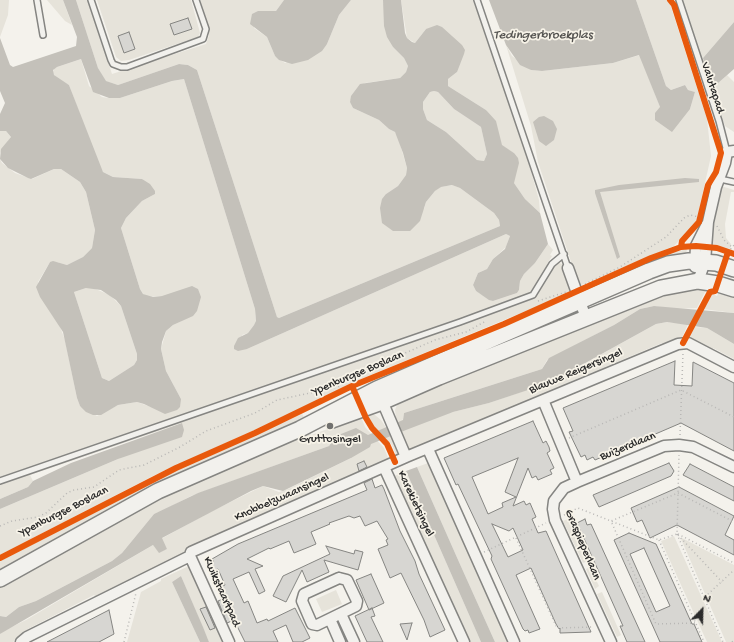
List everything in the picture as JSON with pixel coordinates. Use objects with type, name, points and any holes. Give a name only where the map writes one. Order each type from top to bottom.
[{"type":"main road","name":"Ypenburgse Boslaan","points":[[300,429],[354,392],[382,402],[577,293],[658,267],[731,258]]},
{"type":"main road","name":"Ypenburgse Boslaan","points":[[0,579],[158,492],[300,429],[325,423],[382,402],[440,377],[661,288],[698,281],[718,284],[734,289]]},
{"type":"street","points":[[698,281],[700,262],[696,246],[703,218],[731,152]]},
{"type":"street","points":[[700,262],[708,247],[703,218]]},
{"type":"street","points":[[568,268],[586,318]]},
{"type":"street","points":[[683,343],[695,347],[734,367]]},
{"type":"street","name":"Blauwe Reigersingel","points":[[428,449],[542,400],[683,343]]},
{"type":"street","points":[[542,400],[577,482]]},
{"type":"street","name":"Karekietsingel","points":[[382,402],[406,457],[384,467],[464,642]]},
{"type":"street","name":"Buizerdlaan","points":[[577,482],[664,446],[679,445],[692,447],[734,467]]},
{"type":"street","points":[[406,457],[428,449],[514,642]]},
{"type":"street","name":"Knobbelzwaansingel","points":[[21,642],[27,637],[191,554],[384,467]]},
{"type":"street","name":"Graspieperlaan","points":[[577,482],[564,488],[554,501],[553,508],[555,520],[611,642]]},
{"type":"street","name":"Kwikstaartpad","points":[[191,554],[229,642]]},
{"type":"street","points":[[339,578],[347,580],[356,601],[356,606],[330,619],[317,625],[312,624],[302,601],[304,594],[339,578]]},
{"type":"street","points":[[341,614],[354,642]]},
{"type":"street","points":[[330,619],[340,642]]},
{"type":"lane","points":[[37,0],[43,35]]},
{"type":"lane","points":[[91,0],[111,60],[113,64],[120,67],[127,67],[203,39],[206,30],[196,0]]},
{"type":"lane","points":[[477,0],[568,268]]},
{"type":"lane","points":[[679,0],[719,121],[731,152]]},
{"type":"lane","points":[[720,179],[734,182]]},
{"type":"lane","points":[[0,481],[533,295],[552,264],[564,254]]},
{"type":"path","points":[[577,293],[579,286],[620,267],[666,236],[684,218],[690,215],[703,218],[718,227],[731,258]]},
{"type":"path","points":[[695,225],[703,218]]},
{"type":"path","points":[[731,258],[734,245]]},
{"type":"path","points":[[708,247],[731,258]]},
{"type":"path","points":[[538,308],[577,293],[644,261]]},
{"type":"path","points":[[534,302],[571,290],[577,293]]},
{"type":"path","points":[[0,526],[12,521],[38,517],[46,514],[67,493],[74,490],[94,487],[119,470],[144,466],[206,431],[255,413],[277,400],[338,387],[381,360],[396,357],[435,340],[466,332],[488,319]]},
{"type":"path","points":[[683,343],[677,534],[723,642]]},
{"type":"path","points":[[681,390],[734,417]]},
{"type":"path","points":[[560,442],[681,390]]},
{"type":"path","points":[[611,521],[678,493]]},
{"type":"path","points":[[678,493],[734,522]]},
{"type":"path","points":[[476,556],[578,508],[659,540],[677,534],[734,563]]},
{"type":"path","points":[[611,521],[656,624],[695,623]]},
{"type":"path","points":[[677,534],[722,582]]},
{"type":"path","points":[[516,538],[557,628],[595,627]]},
{"type":"path","points":[[659,540],[704,642]]},
{"type":"path","points":[[704,598],[734,570]]},
{"type":"path","points":[[124,642],[138,581]]},
{"type":"shaded area","points":[[0,0],[9,0],[8,15],[0,37]]},
{"type":"shaded area","points":[[47,0],[63,0],[72,25],[65,21]]},
{"type":"shaded area","points":[[76,0],[88,0],[112,74],[206,44],[209,35],[209,28],[200,0],[284,0],[276,11],[258,11],[254,28],[267,37],[275,56],[285,63],[327,44],[339,15],[351,0],[383,0],[393,47],[404,58],[408,66],[406,72],[400,78],[365,83],[350,101],[353,108],[379,120],[395,132],[398,137],[407,168],[406,175],[398,186],[386,194],[424,209],[426,202],[435,191],[440,187],[453,185],[460,188],[494,213],[499,220],[500,226],[279,318],[277,317],[197,70],[188,65],[179,64],[118,85],[105,81],[98,68]]},
{"type":"shaded area","points":[[97,0],[191,0],[200,33],[198,37],[129,60],[121,61],[116,57]]},
{"type":"shaded area","points":[[401,0],[473,0],[526,153],[539,200],[540,213],[525,199],[514,183],[514,153],[502,146],[486,110],[448,86],[448,79],[457,72],[426,29],[415,43],[407,38]]},
{"type":"shaded area","points":[[636,0],[667,0],[670,4],[707,119],[711,156],[696,223],[674,246],[579,286],[538,162],[531,126],[506,45],[512,56],[531,70],[542,71],[613,63],[640,55],[660,107],[690,109],[695,92],[688,90],[685,85],[671,90],[666,86]]},
{"type":"shaded area","points":[[681,0],[734,0],[734,22],[703,58],[717,84],[727,75],[734,82],[734,132],[725,126],[700,60]]},
{"type":"shaded area","points":[[81,59],[89,86],[102,97],[120,98],[172,81],[184,79],[255,309],[256,322],[248,333],[242,335],[247,349],[506,234],[510,236],[506,247],[493,259],[487,269],[478,273],[473,285],[476,291],[493,301],[517,293],[519,290],[520,281],[524,274],[535,263],[548,244],[553,250],[550,255],[552,256],[547,264],[549,267],[559,263],[562,264],[572,292],[349,384],[286,416],[155,475],[0,555],[0,509],[118,459],[182,423],[30,475],[33,481],[28,487],[0,499],[0,159],[2,163],[15,173],[32,179],[54,169],[61,169],[80,182],[86,192],[95,230],[92,248],[83,257],[67,265],[50,262],[38,282],[51,313],[59,324],[65,340],[80,406],[97,416],[118,405],[137,402],[151,407],[181,399],[166,371],[161,349],[166,331],[181,321],[162,296],[149,297],[143,294],[140,289],[121,228],[126,218],[142,201],[155,194],[142,179],[113,177],[103,172],[99,166],[69,85],[56,78],[53,73],[54,68]]},
{"type":"shaded area","points":[[430,92],[438,92],[454,109],[481,127],[487,154],[484,161],[477,160],[446,132],[427,120],[423,109],[423,102]]},
{"type":"shaded area","points":[[0,131],[6,131],[11,137],[0,153]]},
{"type":"shaded area","points":[[721,186],[734,190],[734,192],[731,192],[725,224],[726,238],[731,244],[730,249],[712,244],[712,230]]},
{"type":"shaded area","points":[[687,249],[686,254],[590,292],[583,291],[666,254]]},
{"type":"shaded area","points":[[708,286],[697,308],[672,309],[654,306],[640,309],[614,325],[547,360],[542,369],[404,413],[403,420],[453,412],[489,403],[553,381],[656,324],[667,322],[688,324],[681,340],[665,346],[662,343],[605,367],[607,371],[595,375],[593,372],[565,384],[566,388],[480,424],[478,422],[448,433],[450,437],[409,450],[405,444],[396,418],[395,410],[399,400],[636,300]]},
{"type":"shaded area","points":[[721,287],[734,292],[734,313],[703,309],[711,293],[717,296]]},
{"type":"shaded area","points":[[86,288],[93,288],[110,295],[121,306],[137,354],[137,360],[134,365],[109,381],[102,378],[74,292]]},
{"type":"shaded area","points":[[694,327],[707,328],[734,344],[734,359],[713,348],[711,351],[687,339]]},
{"type":"shaded area","points":[[366,412],[375,415],[381,420],[393,438],[400,453],[398,459],[392,445],[373,425]]},
{"type":"shaded area","points":[[302,414],[304,417],[291,428],[0,573],[0,561],[166,475]]},
{"type":"shaded area","points":[[361,417],[365,427],[384,448],[389,460],[284,509],[203,540],[204,542],[181,554],[96,597],[94,595],[28,629],[13,642],[0,642],[0,634],[3,631],[26,620],[153,545],[159,552],[167,549],[161,539],[210,512],[263,486],[279,492],[288,489],[351,458],[333,439],[329,446],[191,496],[154,514],[122,553],[112,561],[36,601],[19,607],[6,617],[0,616],[0,584],[150,501],[309,431],[311,435]]},
{"type":"shaded area","points":[[431,462],[511,642],[495,642],[459,562],[417,467]]},
{"type":"shaded area","points":[[406,471],[481,642],[468,642],[394,476]]},
{"type":"shaded area","points":[[568,519],[588,561],[583,563],[563,521]]},
{"type":"shaded area","points":[[674,536],[722,642],[707,642],[661,541]]},
{"type":"shaded area","points":[[682,538],[734,565],[734,642],[726,642],[681,539]]},
{"type":"shaded area","points":[[189,566],[225,642],[209,642],[181,576],[172,582],[200,642],[127,642],[141,592],[161,581],[161,579]]},
{"type":"shaded area","points":[[590,567],[599,586],[595,589],[586,569]]},
{"type":"shaded area","points":[[336,590],[342,604],[322,612],[316,599]]},
{"type":"shaded area","points":[[602,592],[621,635],[617,637],[597,594]]},
{"type":"water","points":[[63,0],[76,0],[98,68],[106,81],[118,85],[179,64],[188,65],[197,70],[277,317],[279,318],[500,226],[499,220],[494,213],[460,188],[452,185],[441,187],[435,191],[426,202],[420,221],[410,231],[393,231],[382,223],[380,208],[382,199],[386,194],[398,186],[406,175],[407,168],[395,132],[379,120],[353,108],[350,102],[351,96],[360,84],[400,78],[406,72],[408,66],[404,58],[393,47],[387,37],[384,26],[383,0],[401,0],[405,33],[407,38],[412,42],[415,43],[426,29],[437,25],[442,27],[462,45],[465,50],[464,54],[457,72],[448,79],[448,86],[486,110],[496,121],[502,145],[514,153],[518,158],[519,163],[514,183],[525,199],[540,213],[548,244],[535,263],[524,274],[520,281],[519,290],[517,293],[493,301],[476,291],[473,285],[478,273],[487,269],[493,259],[505,249],[510,236],[506,234],[247,349],[238,351],[234,349],[234,346],[238,338],[248,333],[254,325],[256,321],[255,309],[184,79],[172,81],[120,98],[109,98],[93,92],[81,59],[57,67],[53,70],[54,75],[69,85],[103,172],[113,177],[142,179],[150,184],[155,191],[155,194],[142,201],[126,218],[121,228],[140,289],[143,294],[153,297],[162,296],[192,286],[198,289],[201,297],[197,311],[193,316],[173,325],[166,331],[162,342],[161,349],[166,371],[181,399],[180,407],[177,410],[165,414],[137,402],[118,405],[101,415],[93,415],[86,412],[80,406],[77,398],[63,332],[40,297],[36,287],[50,262],[53,261],[67,265],[83,257],[92,248],[95,230],[86,192],[80,182],[61,169],[54,169],[31,179],[8,168],[0,159],[1,149],[11,137],[6,131],[0,131],[0,114],[5,103],[0,91],[0,38],[10,65],[13,67],[76,46],[77,37]],"holes":[[[430,92],[438,92],[454,109],[481,127],[487,154],[484,161],[477,160],[446,132],[427,120],[423,109],[423,102]],[[86,288],[101,290],[116,300],[121,306],[137,354],[137,360],[134,365],[109,381],[102,378],[74,292]]]},
{"type":"water","points":[[284,0],[351,0],[339,15],[327,44],[322,51],[308,60],[292,64],[279,60],[275,56],[267,37],[250,24],[252,14],[258,11],[276,11]]},
{"type":"water","name":"Tedingerbroekplas","points":[[489,0],[636,0],[666,86],[671,90],[685,85],[688,90],[695,92],[690,109],[672,132],[655,120],[655,113],[660,107],[639,55],[613,63],[542,71],[531,70],[520,65],[506,45]]},
{"type":"water","points":[[734,22],[734,69],[717,84],[708,75],[703,58]]},
{"type":"water","points":[[544,116],[553,121],[557,129],[554,140],[546,146],[539,141],[533,122],[539,117]]},
{"type":"water","points":[[685,178],[699,179],[699,182],[600,192],[620,257],[617,259],[595,190],[619,185]]},
{"type":"water","points":[[654,306],[734,313],[734,344],[707,328],[667,322],[656,324],[549,383],[489,403],[453,412],[371,444],[370,447],[351,458],[283,491],[263,486],[251,491],[162,538],[167,549],[159,553],[153,545],[0,634],[0,616],[6,617],[19,607],[36,601],[112,561],[122,553],[154,514],[198,493],[329,446],[336,436],[356,428],[368,435],[403,420],[404,413],[542,369],[549,358],[614,325],[640,309]]},
{"type":"water","points":[[182,423],[184,430],[182,437],[118,459],[0,509],[0,499],[28,487],[33,481],[71,463]]},
{"type":"water","points":[[417,467],[495,642],[481,642],[406,471]]},
{"type":"water","points":[[181,576],[209,642],[200,642],[172,582]]},
{"type":"building","points":[[188,18],[192,29],[174,35],[170,24]]},
{"type":"building","points":[[129,32],[135,49],[124,53],[118,36]]},
{"type":"building","points":[[675,361],[674,385],[692,386],[693,362],[734,383],[734,451],[681,423],[595,460],[593,457],[587,460],[585,455],[581,457],[569,432],[573,431],[563,408]]},
{"type":"building","points":[[533,421],[543,443],[546,441],[549,447],[550,451],[547,453],[554,468],[550,470],[552,474],[538,480],[536,476],[532,478],[528,468],[513,506],[524,501],[526,505],[530,503],[536,517],[532,519],[538,533],[546,531],[591,632],[560,633],[560,628],[559,629],[556,624],[531,568],[516,575],[540,629],[529,633],[528,630],[525,631],[523,629],[491,559],[492,556],[444,458]],"holes":[[[518,458],[505,492],[516,497],[502,503],[503,507],[488,514],[472,477]],[[492,524],[509,531],[513,528],[523,550],[508,557]]]},
{"type":"building","points":[[364,461],[367,467],[359,471],[357,464]]},
{"type":"building","points":[[669,463],[674,471],[671,476],[599,507],[593,495]]},
{"type":"building","points":[[690,464],[734,487],[734,501],[683,475]]},
{"type":"building","points":[[372,479],[375,488],[382,485],[384,489],[400,531],[415,561],[419,574],[445,630],[430,637],[424,620],[401,573],[390,578],[378,549],[388,545],[386,540],[388,539],[377,521],[365,526],[360,516],[354,518],[349,516],[329,523],[330,524],[311,532],[316,544],[309,547],[294,553],[289,541],[270,549],[269,548],[247,559],[263,566],[255,569],[265,591],[259,594],[249,572],[233,579],[244,603],[248,601],[257,623],[267,619],[268,621],[295,608],[310,638],[302,642],[293,642],[286,625],[273,631],[278,642],[245,642],[234,620],[227,623],[218,601],[225,598],[220,587],[225,585],[218,569],[214,571],[210,563],[214,561],[212,559],[238,544],[367,490],[364,483]]},
{"type":"building","points":[[679,487],[734,516],[725,535],[734,540],[734,555],[677,525],[650,538],[642,520],[637,522],[631,508]]},
{"type":"building","points":[[585,519],[587,525],[591,524],[645,642],[627,642],[620,626],[623,626],[577,523]]},
{"type":"building","points":[[629,533],[656,544],[692,624],[694,624],[702,642],[660,642],[614,540]],"holes":[[[644,548],[670,606],[656,612],[630,554]]]},
{"type":"building","points":[[326,546],[354,554],[355,550],[363,552],[358,570],[324,560],[329,572],[307,582],[302,570],[286,602],[273,596],[283,576],[330,554]]},
{"type":"building","points":[[371,574],[384,603],[369,610],[356,580]]},
{"type":"building","points":[[206,607],[215,628],[210,630],[200,609]]},
{"type":"building","points":[[372,608],[375,616],[371,617],[383,642],[367,642],[355,616]]},
{"type":"building","points":[[109,610],[114,634],[99,642],[47,642]]},
{"type":"building","points":[[412,623],[407,640],[400,624]]},
{"type":"cycle path","name":"Valutapad","points":[[670,0],[674,5],[721,153],[716,172],[708,185],[699,222],[682,241],[681,247]]},
{"type":"cycle path","points":[[0,558],[176,468],[255,433],[352,386],[504,324],[651,258],[681,247],[696,246],[717,248],[734,254]]},
{"type":"cycle path","points":[[683,343],[710,292],[715,291],[728,252]]},
{"type":"cycle path","points":[[352,386],[366,418],[372,428],[387,444],[395,462]]},
{"type":"place","name":"Gruttosingel","points":[[330,426]]}]
